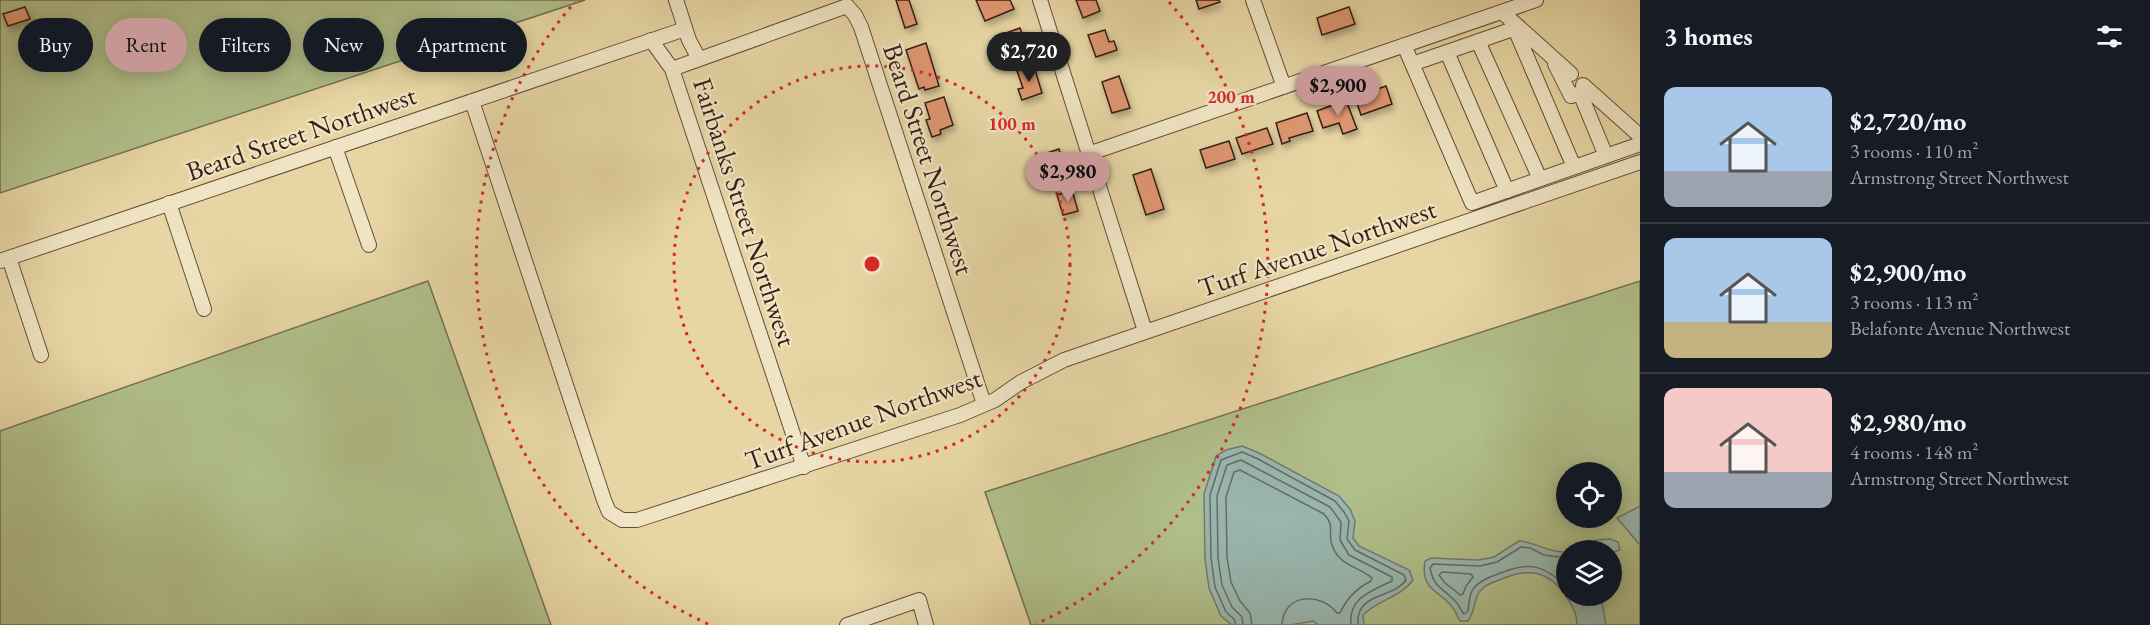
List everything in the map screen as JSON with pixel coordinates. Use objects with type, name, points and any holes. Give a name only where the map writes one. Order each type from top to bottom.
[{"type":"street","points":[[676,0],[688,40],[699,59]]},
{"type":"street","points":[[1040,0],[1145,331]]},
{"type":"street","points":[[1254,0],[1284,87]]},
{"type":"street","points":[[1089,154],[1536,0]]},
{"type":"street","name":"Beard Street Northwest","points":[[672,69],[846,3],[861,27],[984,404]]},
{"type":"street","points":[[1502,12],[1517,28],[1571,74]]},
{"type":"street","points":[[1412,64],[1517,28]]},
{"type":"street","points":[[1517,28],[1574,167]]},
{"type":"street","points":[[651,40],[685,29]]},
{"type":"street","name":"Beard Street Northwest","points":[[4,259],[651,40]]},
{"type":"street","name":"Fairbanks Street Northwest","points":[[651,40],[672,69],[804,467]]},
{"type":"street","points":[[1478,41],[1540,179]]},
{"type":"street","points":[[1404,45],[1480,218]]},
{"type":"street","points":[[1447,52],[1507,191]]},
{"type":"street","points":[[1552,58],[1571,96],[1584,90]]},
{"type":"street","points":[[1584,90],[1640,136]]},
{"type":"street","points":[[1584,90],[1606,156]]},
{"type":"street","name":"Turf Avenue Northwest","points":[[472,101],[609,512],[622,520],[638,520],[960,415],[1064,360],[1640,162]]},
{"type":"street","points":[[1472,203],[1640,144]]},
{"type":"street","points":[[335,147],[369,245]]},
{"type":"street","points":[[169,203],[204,309]]},
{"type":"street","points":[[4,259],[41,355]]},
{"type":"street","points":[[847,625],[918,600],[926,625]]},
{"type":"green space","points":[[0,0],[585,0],[527,19],[396,18],[396,62],[384,66],[384,18],[303,18],[303,72],[367,72],[0,193]]},
{"type":"green space","points":[[428,281],[551,625],[0,625],[0,431]]},
{"type":"green space","points":[[1640,281],[1640,625],[1031,625],[985,492]]},
{"type":"water","points":[[1242,446],[1339,496],[1350,509],[1355,521],[1353,538],[1359,546],[1409,570],[1413,580],[1402,591],[1363,615],[1364,625],[1319,625],[1313,621],[1290,625],[1232,625],[1221,616],[1209,588],[1205,559],[1204,494],[1216,456],[1226,450]]},
{"type":"water","points":[[1640,506],[1640,545],[1622,524],[1622,515]]},
{"type":"water","points":[[1519,541],[1556,551],[1556,584],[1545,576],[1530,573],[1513,575],[1493,582],[1480,591],[1468,621],[1460,621],[1448,602],[1428,585],[1424,571],[1425,561],[1431,558],[1479,560],[1494,557]]},
{"type":"water","points":[[1572,606],[1603,606],[1606,625],[1577,625]]},
{"type":"building","points":[[896,0],[909,0],[917,24],[905,28]]},
{"type":"building","points":[[976,0],[1010,0],[1014,9],[985,21]]},
{"type":"building","points":[[1076,0],[1096,0],[1100,11],[1083,18]]},
{"type":"building","points":[[1196,0],[1219,0],[1220,2],[1199,9]]},
{"type":"building","points":[[25,7],[30,18],[18,18],[18,23],[8,26],[3,14]]},
{"type":"building","points":[[1349,7],[1355,24],[1322,35],[1317,18]]},
{"type":"building","points":[[1020,28],[1030,56],[1019,61],[1017,55],[1004,59],[1002,51],[1009,49],[1003,34]]},
{"type":"building","points":[[1105,30],[1109,42],[1114,41],[1117,50],[1096,57],[1088,35]]},
{"type":"building","points":[[926,43],[939,86],[925,90],[924,87],[919,89],[906,50]]},
{"type":"building","points":[[1034,66],[1042,93],[1022,100],[1018,89],[1023,88],[1017,71]]},
{"type":"building","points":[[1119,76],[1130,108],[1112,113],[1102,82]]},
{"type":"building","points":[[1386,86],[1392,104],[1361,115],[1355,97]]},
{"type":"building","points":[[944,97],[953,125],[940,130],[941,134],[932,137],[926,120],[930,119],[925,103]]},
{"type":"building","points":[[1346,100],[1357,129],[1343,134],[1339,123],[1323,128],[1317,111]]},
{"type":"building","points":[[1307,113],[1313,131],[1289,138],[1290,141],[1282,144],[1276,123]]},
{"type":"building","points":[[1267,128],[1273,144],[1242,154],[1236,138]]},
{"type":"building","points":[[1229,141],[1235,159],[1206,168],[1200,150]]},
{"type":"building","points":[[1059,149],[1068,177],[1044,185],[1035,157]]},
{"type":"building","points":[[1151,169],[1164,209],[1146,215],[1133,175]]},
{"type":"building","points":[[1072,190],[1078,211],[1063,215],[1057,195]]}]
